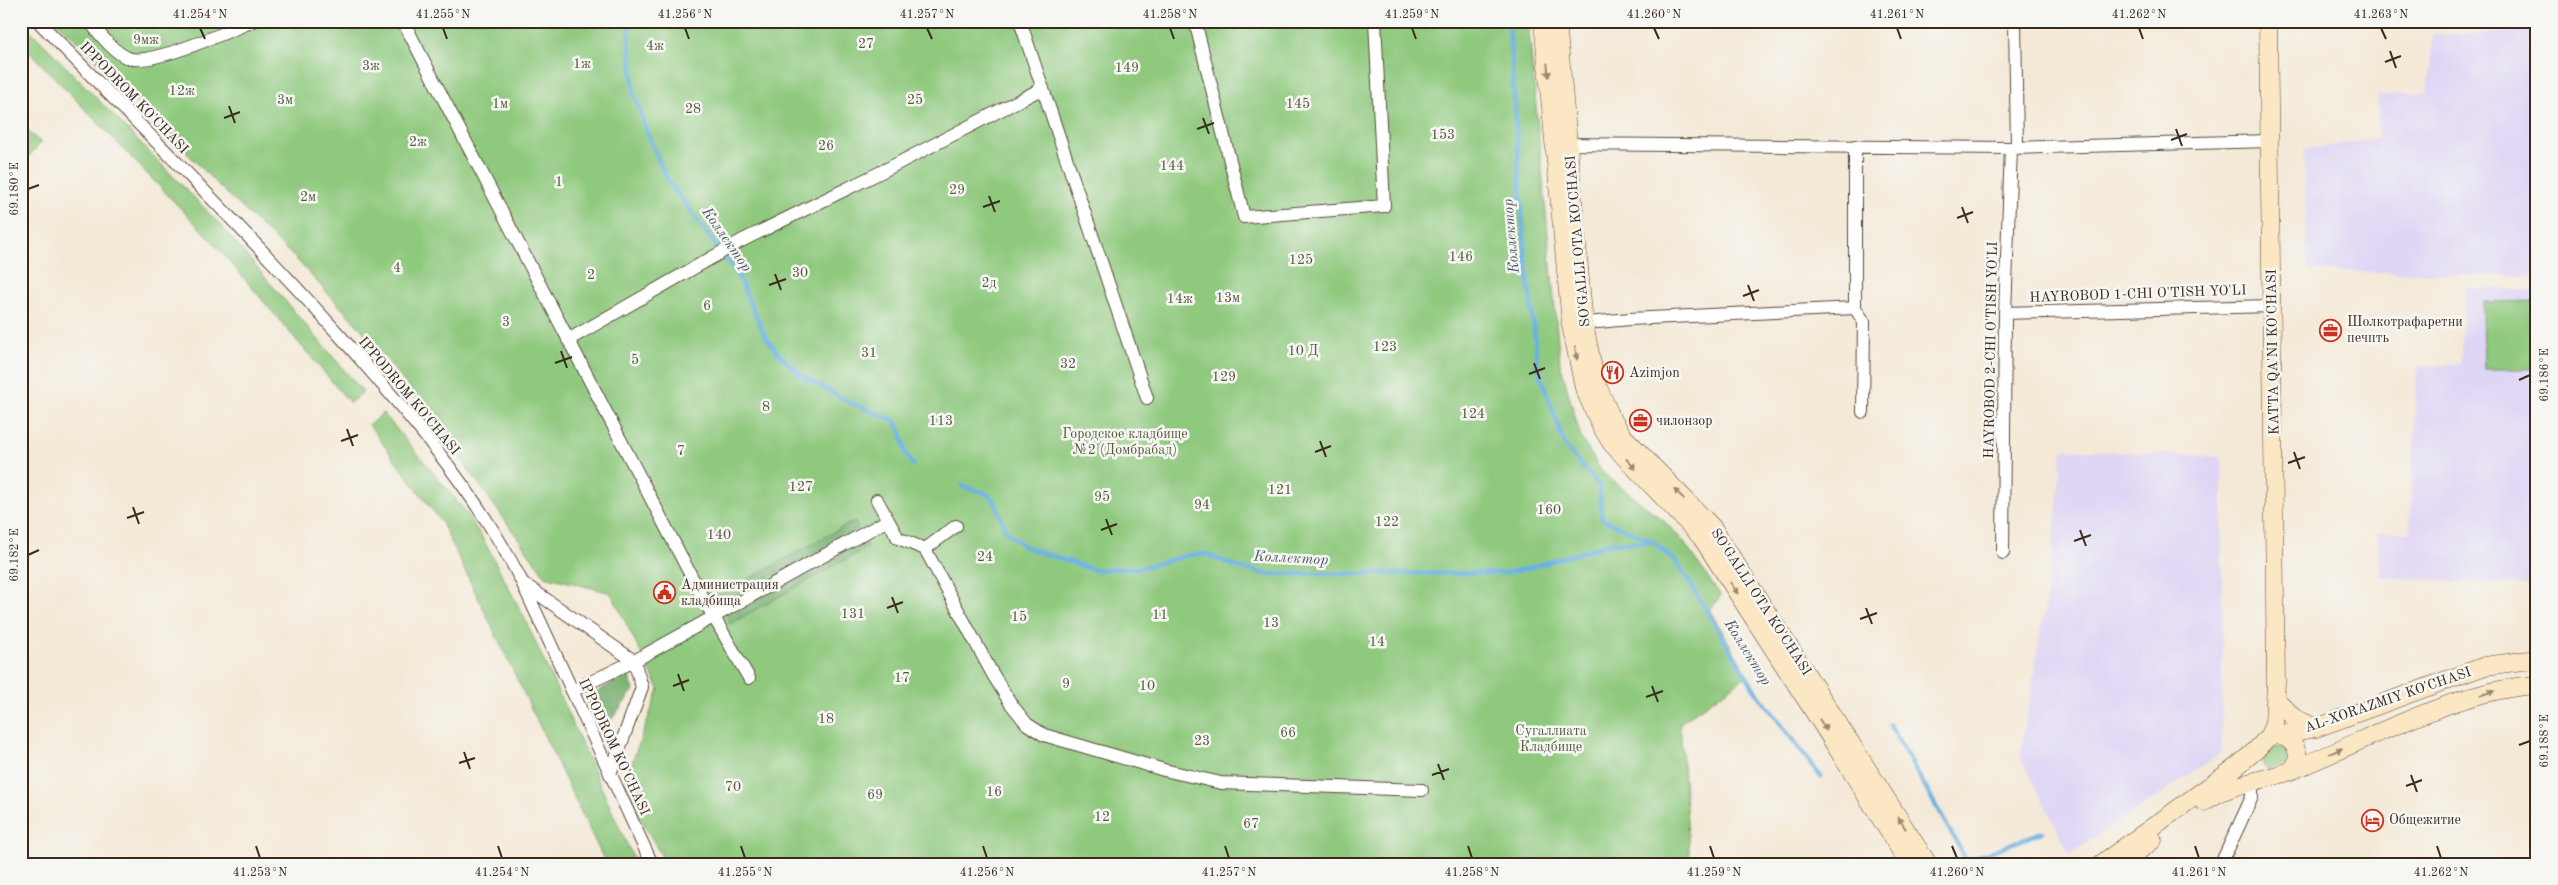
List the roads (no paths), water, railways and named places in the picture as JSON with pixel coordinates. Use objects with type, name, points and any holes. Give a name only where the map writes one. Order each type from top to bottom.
[{"type":"main road","name":"SO'GALLI OTA KO'CHASI","points":[[1543,21],[1562,144]]},
{"type":"main road","name":"SO'GALLI OTA KO'CHASI","points":[[1557,21],[1562,144],[1584,388],[1601,426],[1612,444],[1702,538],[1822,724],[1909,864]]},
{"type":"main road","name":"KATTA QA'NI KO'CHASI","points":[[2268,21],[2276,682]]},
{"type":"main road","name":"SO'GALLI OTA KO'CHASI","points":[[1578,324],[1596,383],[1612,419],[1623,436],[1713,528],[1928,864]]},
{"type":"main road","name":"AL-XORAZMIY KO'CHASI","points":[[2101,864],[2236,767],[2277,741],[2486,666],[2517,660],[2537,659]]},
{"type":"main road","points":[[2273,777],[2265,774],[2258,768],[2255,758],[2277,741],[2281,704],[2276,682]]},
{"type":"main road","points":[[2276,682],[2275,719],[2277,741],[2298,759],[2292,770]]},
{"type":"main road","name":"AL-XORAZMIY KO'CHASI","points":[[2122,864],[2211,797],[2292,770],[2390,728],[2460,702],[2497,690],[2537,685]]},
{"type":"main road","points":[[2281,704],[2294,718],[2316,728]]},
{"type":"street","name":"IPPODROM KO'CHASI","points":[[38,21],[234,222],[390,393],[474,500],[500,540],[522,582],[652,864]]},
{"type":"street","points":[[89,21],[106,42],[128,58],[137,61],[161,56],[253,21]]},
{"type":"street","points":[[403,21],[568,340],[714,617],[749,678]]},
{"type":"street","points":[[1020,21],[1147,398]]},
{"type":"street","points":[[1195,21],[1244,217],[1384,206],[1375,21]]},
{"type":"street","name":"HAYROBOD 2-CHI O'TISH YO'LI","points":[[2003,553],[2005,313],[2014,148],[2015,21]]},
{"type":"street","points":[[568,340],[741,241],[889,168],[1043,88]]},
{"type":"street","points":[[1562,144],[2014,148],[2270,141]]},
{"type":"street","points":[[1855,146],[1855,308],[1864,322],[1863,412]]},
{"type":"street","name":"HAYROBOD 1-CHI O'TISH YO'LI","points":[[2005,313],[2272,306]]},
{"type":"street","points":[[1578,324],[1630,319],[1855,308]]},
{"type":"street","points":[[877,500],[898,538],[925,549],[987,665],[1011,704],[1027,724],[1044,735],[1164,770],[1221,783],[1422,790]]},
{"type":"street","points":[[572,691],[634,661],[888,520]]},
{"type":"street","points":[[925,549],[956,526]]},
{"type":"street","points":[[522,582],[634,661],[642,687],[610,774]]},
{"type":"street","points":[[2222,864],[2252,797],[2252,782]]},
{"type":"waterway","name":"Коллектор","points":[[628,21],[634,94],[651,142],[667,179],[738,276],[765,336],[780,355],[801,375],[851,403],[895,421],[901,432],[906,454],[913,465]]},
{"type":"waterway","name":"Коллектор","points":[[1509,27],[1525,250],[1538,368],[1566,448],[1599,485],[1602,519],[1654,542],[1678,564],[1755,690],[1821,777]]},
{"type":"waterway","name":"Коллектор","points":[[962,486],[986,493],[995,502],[1006,531],[1025,547],[1094,570],[1140,568],[1189,555],[1206,554],[1240,568],[1267,574],[1503,573],[1525,569],[1612,543],[1652,542]]},
{"type":"waterway","name":"Коллектор","points":[[1890,725],[1967,861],[2042,832]]},
{"type":"place","name":"Шолкотрафаретни печпть","points":[[2331,330]]},
{"type":"place","name":"Azimjon","points":[[1613,373]]},
{"type":"place","name":"чилонзор","points":[[1640,421]]},
{"type":"place","name":"Администрация кладбища","points":[[665,593]]},
{"type":"place","name":"Общежитие","points":[[2373,820]]},
{"type":"park label","name":"9мж","points":[[146,40]]},
{"type":"park label","name":"27","points":[[866,44]]},
{"type":"park label","name":"4ж","points":[[655,46]]},
{"type":"park label","name":"1ж","points":[[582,64]]},
{"type":"park label","name":"3ж","points":[[371,66]]},
{"type":"park label","name":"149","points":[[1127,68]]},
{"type":"park label","name":"12ж","points":[[182,91]]},
{"type":"park label","name":"3м","points":[[285,100]]},
{"type":"park label","name":"25","points":[[915,100]]},
{"type":"park label","name":"1м","points":[[500,104]]},
{"type":"park label","name":"145","points":[[1298,104]]},
{"type":"park label","name":"28","points":[[693,109]]},
{"type":"park label","name":"153","points":[[1443,135]]},
{"type":"park label","name":"2ж","points":[[418,142]]},
{"type":"park label","name":"26","points":[[826,146]]},
{"type":"park label","name":"144","points":[[1172,166]]},
{"type":"park label","name":"1","points":[[559,182]]},
{"type":"park label","name":"29","points":[[957,190]]},
{"type":"park label","name":"2м","points":[[308,197]]},
{"type":"park label","name":"146","points":[[1461,257]]},
{"type":"park label","name":"125","points":[[1301,260]]},
{"type":"park label","name":"4","points":[[397,268]]},
{"type":"park label","name":"30","points":[[800,273]]},
{"type":"park label","name":"2","points":[[591,275]]},
{"type":"park label","name":"2д","points":[[989,283]]},
{"type":"park label","name":"13м","points":[[1228,298]]},
{"type":"park label","name":"14ж","points":[[1180,299]]},
{"type":"park label","name":"6","points":[[707,306]]},
{"type":"park label","name":"3","points":[[506,322]]},
{"type":"park label","name":"123","points":[[1385,347]]},
{"type":"park label","name":"10 Д","points":[[1303,351]]},
{"type":"park label","name":"31","points":[[869,353]]},
{"type":"park label","name":"5","points":[[635,360]]},
{"type":"park label","name":"32","points":[[1068,364]]},
{"type":"park label","name":"129","points":[[1224,377]]},
{"type":"park label","name":"8","points":[[766,407]]},
{"type":"park label","name":"124","points":[[1473,414]]},
{"type":"park label","name":"113","points":[[941,421]]},
{"type":"park label","name":"Городское кладбище №2 (Домбрабад)","points":[[1125,442]]},
{"type":"park label","name":"7","points":[[681,451]]},
{"type":"park label","name":"127","points":[[801,487]]},
{"type":"park label","name":"121","points":[[1280,490]]},
{"type":"park label","name":"95","points":[[1102,497]]},
{"type":"park label","name":"94","points":[[1202,505]]},
{"type":"park label","name":"160","points":[[1549,510]]},
{"type":"park label","name":"122","points":[[1387,522]]},
{"type":"park label","name":"140","points":[[719,535]]},
{"type":"park label","name":"24","points":[[985,557]]},
{"type":"park label","name":"131","points":[[853,614]]},
{"type":"park label","name":"11","points":[[1160,615]]},
{"type":"park label","name":"15","points":[[1019,617]]},
{"type":"park label","name":"13","points":[[1271,623]]},
{"type":"park label","name":"14","points":[[1377,642]]},
{"type":"park label","name":"17","points":[[902,678]]},
{"type":"park label","name":"9","points":[[1066,684]]},
{"type":"park label","name":"10","points":[[1147,686]]},
{"type":"park label","name":"18","points":[[826,719]]},
{"type":"park label","name":"66","points":[[1288,733]]},
{"type":"park label","name":"Сугаллиата Кладбище","points":[[1551,740]]},
{"type":"park label","name":"23","points":[[1202,741]]},
{"type":"park label","name":"70","points":[[733,787]]},
{"type":"park label","name":"16","points":[[994,792]]},
{"type":"park label","name":"69","points":[[875,795]]},
{"type":"park label","name":"12","points":[[1102,817]]},
{"type":"park label","name":"67","points":[[1251,824]]}]
